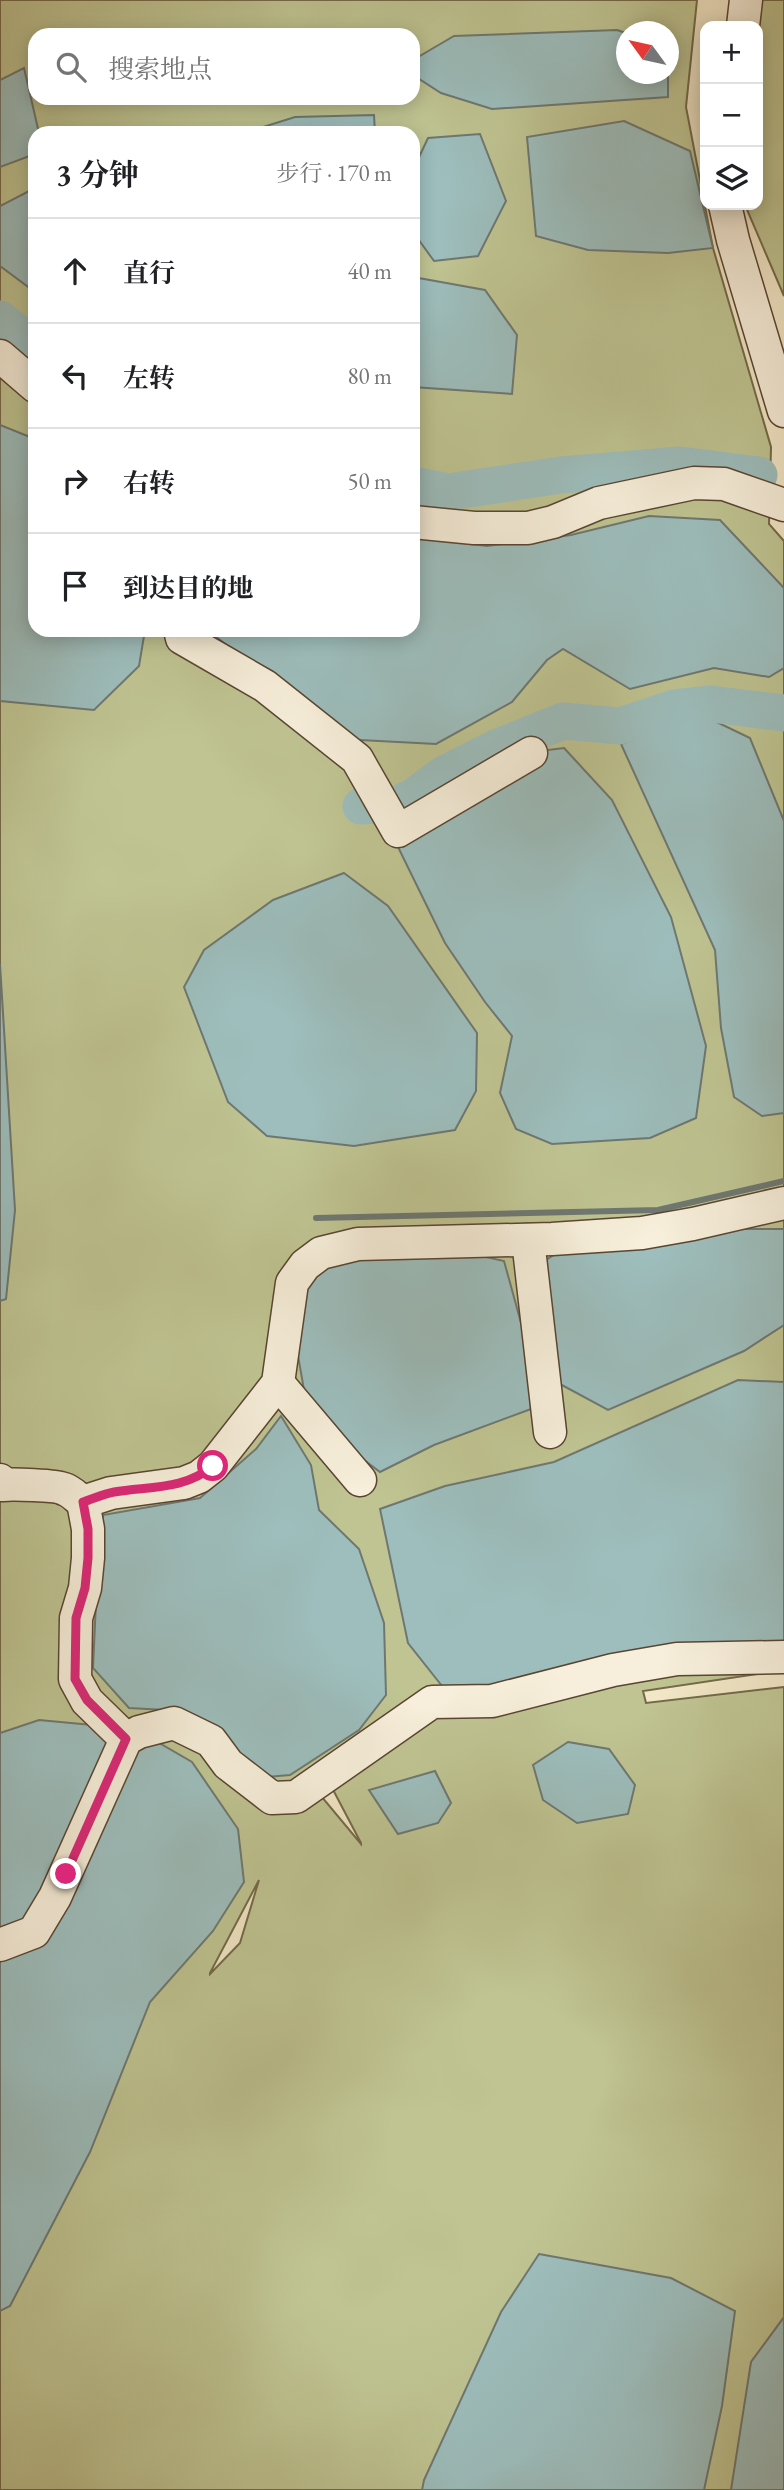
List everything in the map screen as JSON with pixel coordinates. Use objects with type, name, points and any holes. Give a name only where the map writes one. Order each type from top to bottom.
[{"type":"street","points":[[726,210],[784,411]]},
{"type":"street","points":[[0,356],[28,380]]},
{"type":"street","points":[[420,523],[474,528],[528,528],[553,522],[599,503],[694,483],[724,484],[784,505]]},
{"type":"street","points":[[182,637],[265,686],[357,759],[398,831],[531,753]]},
{"type":"street","points":[[83,1502],[111,1493],[184,1483],[199,1478],[213,1466],[278,1383],[292,1283],[305,1265],[321,1253],[358,1244],[528,1240],[642,1233],[784,1203]]},
{"type":"street","points":[[528,1240],[551,1432]]},
{"type":"street","points":[[278,1383],[360,1480]]},
{"type":"street","points":[[0,1480],[2,1485],[22,1483],[63,1488],[83,1502],[88,1529],[88,1558],[85,1588],[76,1618],[75,1679],[87,1700],[126,1739]]},
{"type":"street","points":[[0,1945],[34,1932],[55,1897],[126,1739],[139,1732],[174,1723],[211,1741],[228,1764],[272,1798],[296,1797],[432,1702],[492,1701],[612,1670],[677,1659],[784,1657]]},
{"type":"green space","points":[[0,0],[697,0],[686,107],[700,180],[700,210],[706,210],[713,248],[771,447],[769,524],[784,541],[784,1670],[643,1691],[646,1703],[784,1687],[784,2490],[0,2490]],"holes":[[[330,1784],[361,1843],[361,1844],[321,1796]],[[259,1880],[240,1943],[210,1974],[210,1973]]]},
{"type":"green space","points":[[761,0],[784,0],[784,296],[747,210],[763,210],[763,21],[759,21]]},
{"type":"water","points":[[616,30],[616,84],[668,84],[668,97],[492,109],[441,93],[420,80],[420,56],[454,36]]},
{"type":"water","points":[[24,68],[28,85],[28,105],[33,105],[37,126],[28,126],[28,157],[0,167],[0,80]]},
{"type":"water","points":[[374,115],[375,126],[266,126],[295,117]]},
{"type":"water","points":[[624,121],[690,151],[700,193],[700,210],[704,210],[713,248],[668,253],[588,250],[536,236],[527,137]]},
{"type":"water","points":[[480,134],[506,201],[478,256],[434,261],[420,242],[420,155],[428,138]]},
{"type":"water","points":[[28,192],[28,287],[0,266],[0,206]]},
{"type":"water","points":[[420,278],[485,290],[517,335],[512,394],[420,387]]},
{"type":"water","points":[[0,425],[28,436],[28,637],[144,637],[139,666],[94,710],[0,701]]},
{"type":"water","points":[[649,516],[720,520],[784,588],[784,668],[769,677],[714,668],[630,689],[563,649],[547,660],[512,702],[436,744],[341,739],[217,637],[420,637],[420,538],[487,546],[571,535]]},
{"type":"water","points":[[700,714],[750,738],[784,821],[784,1113],[762,1116],[734,1097],[721,1028],[715,950],[621,744]]},
{"type":"water","points":[[564,748],[612,800],[671,917],[706,1046],[696,1118],[650,1138],[552,1144],[516,1129],[500,1093],[512,1036],[445,943],[398,847],[515,754]]},
{"type":"water","points":[[344,873],[388,906],[477,1033],[476,1091],[455,1130],[354,1146],[267,1136],[228,1102],[184,987],[204,950],[273,900]]},
{"type":"water","points":[[0,964],[15,1210],[6,1299],[0,1301]]},
{"type":"water","points":[[734,1229],[784,1229],[784,1325],[744,1351],[608,1410],[560,1384],[540,1264],[575,1241]]},
{"type":"water","points":[[419,1242],[504,1261],[526,1341],[531,1409],[434,1445],[380,1472],[309,1418],[295,1339],[299,1268]]},
{"type":"water","points":[[738,1380],[784,1382],[784,1660],[446,1691],[408,1643],[380,1509],[445,1486],[554,1462]]},
{"type":"water","points":[[281,1416],[311,1465],[319,1510],[359,1549],[384,1623],[386,1695],[359,1730],[290,1775],[255,1778],[184,1711],[129,1708],[93,1668],[97,1580],[103,1515],[200,1498],[256,1449]]},
{"type":"water","points":[[39,1720],[135,1729],[192,1762],[238,1829],[244,1882],[213,1931],[150,2002],[90,2152],[10,2306],[0,2311],[0,1733]]},
{"type":"water","points":[[568,1742],[609,1749],[635,1785],[628,1814],[577,1823],[543,1800],[533,1765]]},
{"type":"water","points":[[435,1771],[451,1803],[438,1823],[398,1834],[369,1790]]},
{"type":"water","points":[[539,2254],[671,2278],[735,2311],[722,2406],[704,2490],[422,2490],[424,2480],[501,2312]]},
{"type":"water","points":[[784,2317],[784,2490],[731,2490],[751,2362]]},
{"type":"waterway","points":[[0,319],[28,341]]},
{"type":"waterway","points":[[420,486],[448,492],[561,475],[680,465],[759,475]]},
{"type":"waterway","points":[[361,806],[398,804],[413,797],[444,774],[496,748],[563,721],[620,726],[674,708],[711,704],[784,713]]},
{"type":"waterway","points":[[316,1218],[658,1210],[784,1181]]},
{"type":"route","points":[[66,1874],[126,1739],[87,1700],[75,1679],[76,1618],[85,1588],[88,1558],[88,1529],[83,1502],[111,1493],[184,1483],[199,1478],[213,1466]]}]
